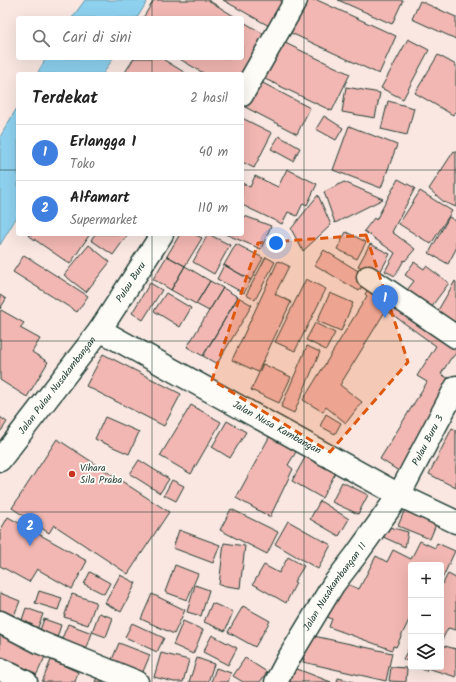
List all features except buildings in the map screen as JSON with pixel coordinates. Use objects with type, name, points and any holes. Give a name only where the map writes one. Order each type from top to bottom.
[{"type":"street","points":[[244,91],[296,0]]},
{"type":"street","name":"Pulau Buru","points":[[100,330],[161,236]]},
{"type":"street","points":[[368,277],[456,337]]},
{"type":"street","name":"Jalan Pulau Nusakambangan","points":[[0,460],[100,330]]},
{"type":"street","name":"Jalan Nusa Kambangan","points":[[100,330],[399,495],[456,522]]},
{"type":"street","name":"Pulau Buru 3","points":[[399,495],[456,387]]},
{"type":"street","name":"Jalan Nusakambangan II","points":[[276,682],[333,585],[399,495]]},
{"type":"street","points":[[0,622],[41,643],[95,674],[137,682]]},
{"type":"street","points":[[0,669],[26,682]]},
{"type":"highlighted area","points":[[366,235],[408,362],[330,452],[212,380],[258,243]]},
{"type":"water","points":[[85,0],[148,0],[138,16],[73,16]]},
{"type":"water","points":[[45,60],[112,60],[104,72],[38,72]]},
{"type":"water","points":[[16,109],[16,218],[0,245],[0,137]]},
{"type":"place","name":"Erlangga 1","points":[[385,318]]},
{"type":"place","name":"Vihara Sila Praba","points":[[72,474]]},
{"type":"place","name":"Alfamart","points":[[30,546]]}]
